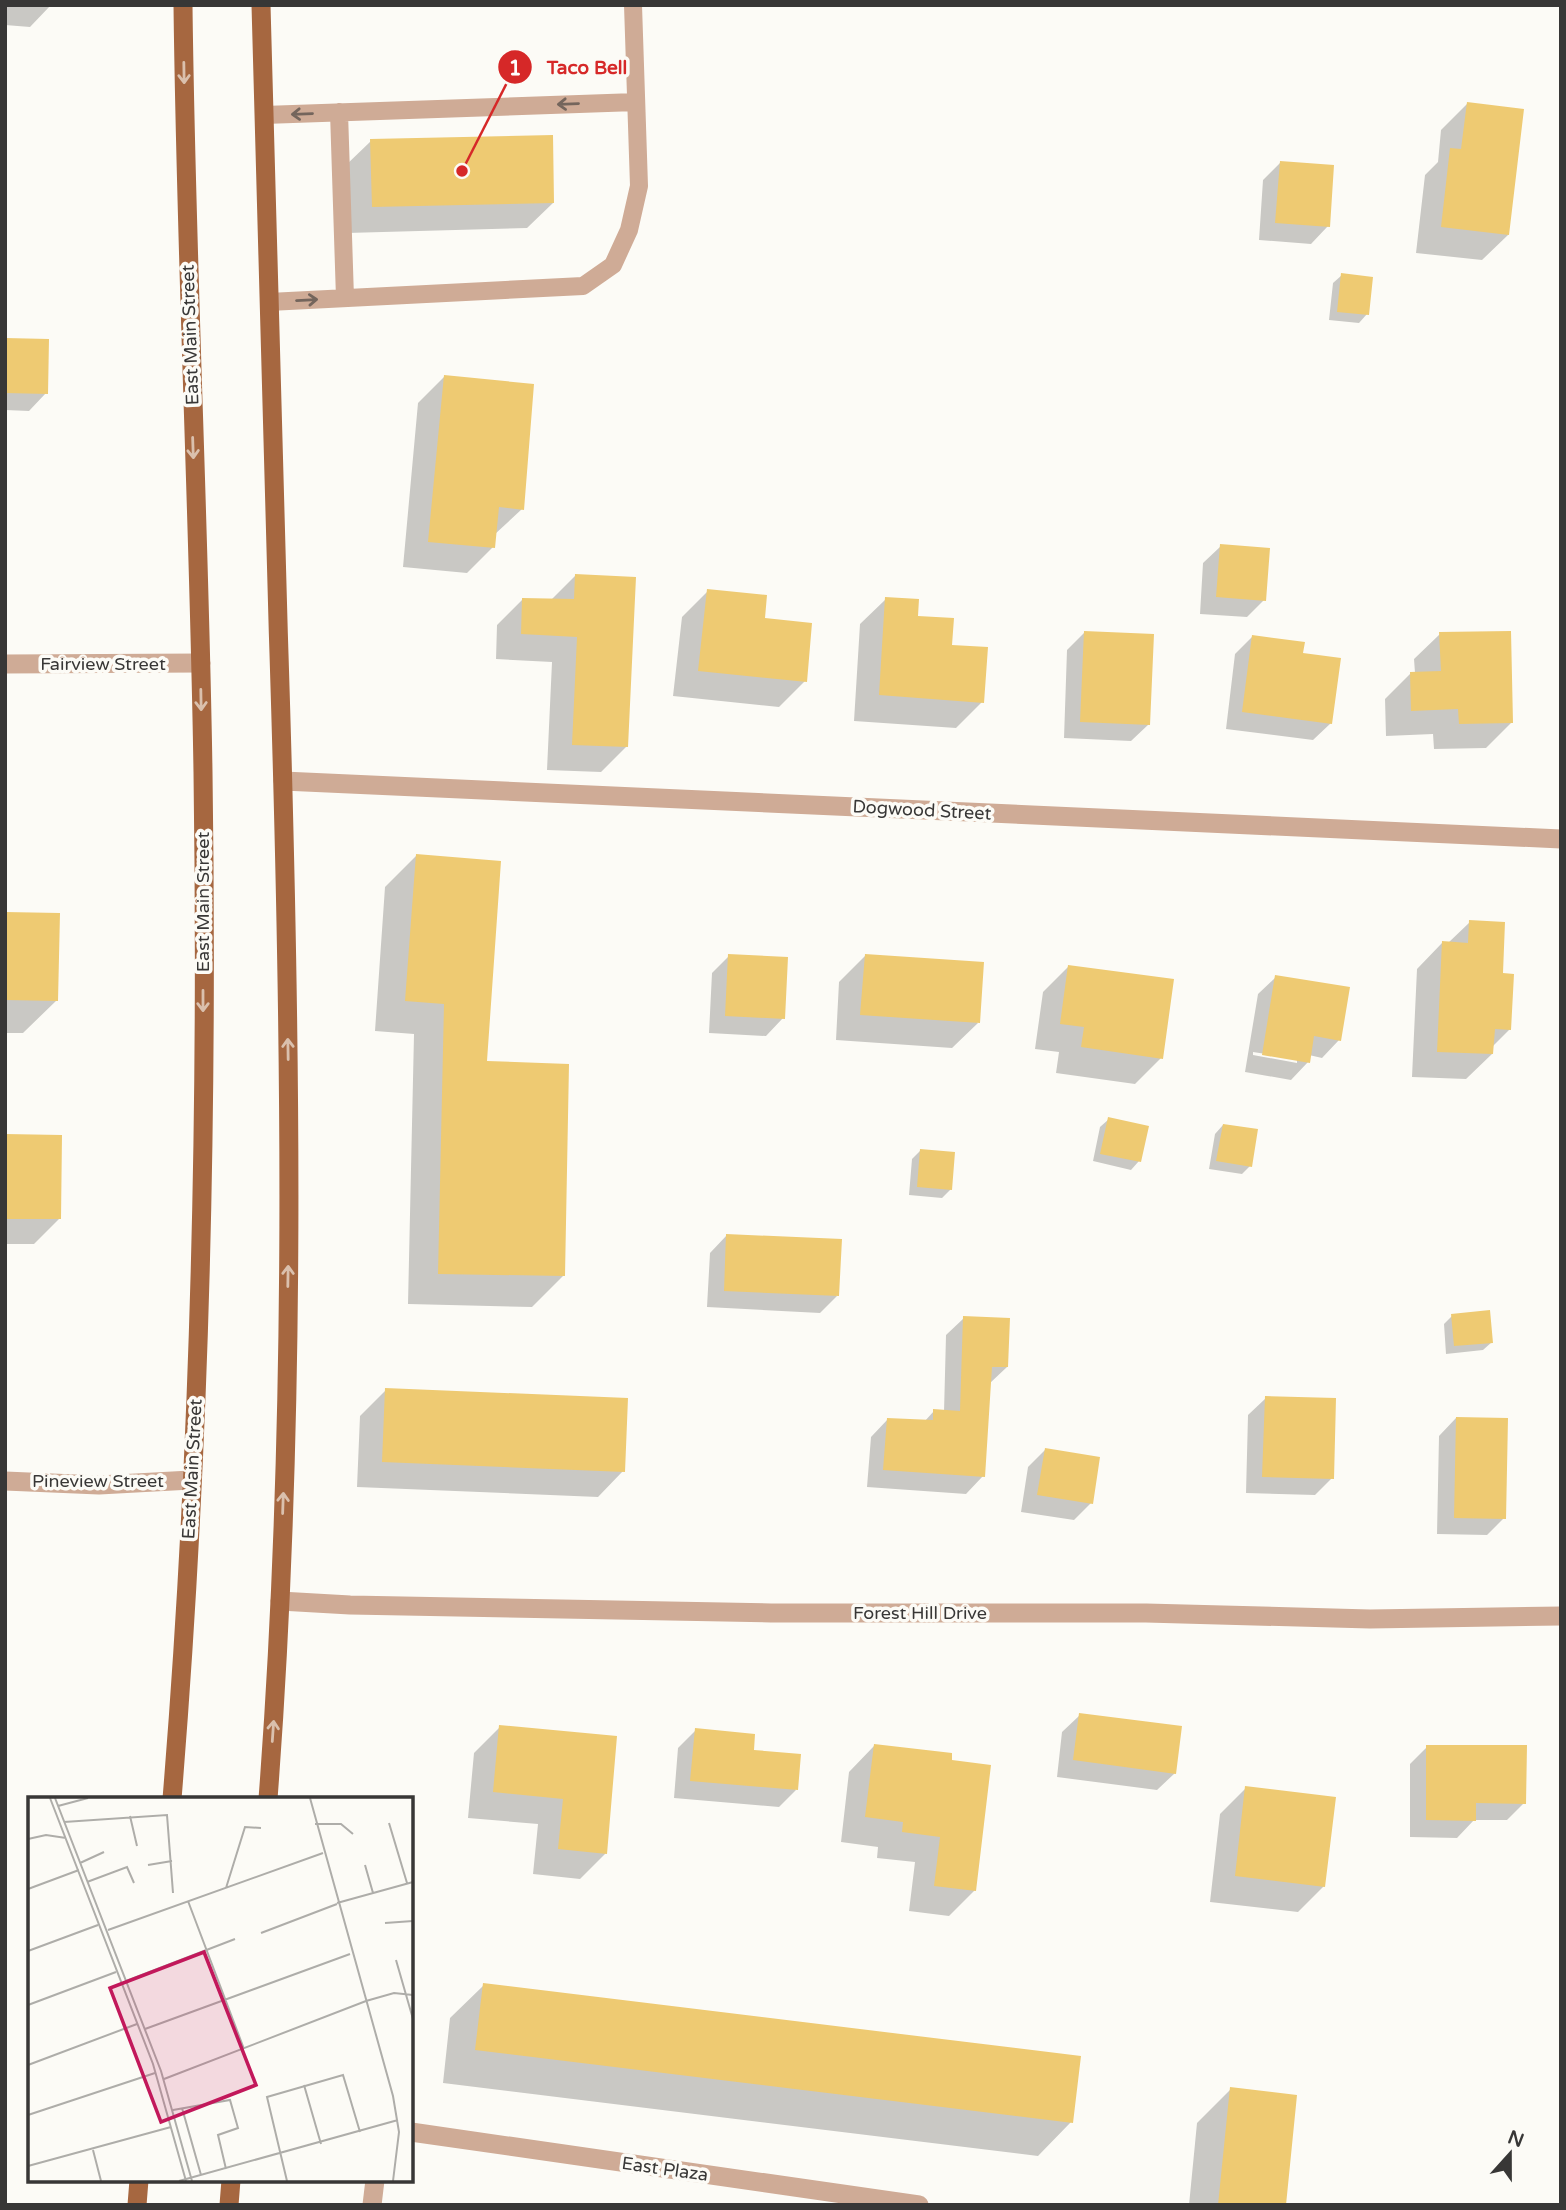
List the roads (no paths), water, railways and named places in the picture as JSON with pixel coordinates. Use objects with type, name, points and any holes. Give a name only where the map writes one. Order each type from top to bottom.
[{"type":"main road","name":"East Main Street","points":[[172,1797],[183,1664],[199,1332],[202,1153],[201,663],[187,243],[183,5]]},
{"type":"main road","points":[[261,5],[283,781],[290,1154],[280,1601],[268,1797]]},
{"type":"main road","points":[[137,2205],[139,2182]]},
{"type":"main road","points":[[229,2205],[231,2182]]},
{"type":"street","name":"Fairview Street","points":[[5,664],[201,663]]},
{"type":"street","name":"Dogwood Street","points":[[283,781],[1561,839]]},
{"type":"street","name":"Pineview Street","points":[[5,1481],[99,1485],[191,1480]]},
{"type":"street","name":"Forest Hill Drive","points":[[280,1601],[785,1613],[1146,1613],[1370,1619],[1561,1616]]},
{"type":"street","name":"East Plaza","points":[[413,2132],[919,2205]]},
{"type":"street","points":[[372,2205],[375,2182]]},
{"type":"lane","points":[[269,302],[583,286],[613,265],[629,230],[639,186],[633,5]]},
{"type":"lane","points":[[264,115],[636,102]]},
{"type":"lane","points":[[339,112],[345,298]]},
{"type":"place","name":"Taco Bell","points":[[462,171]]}]
